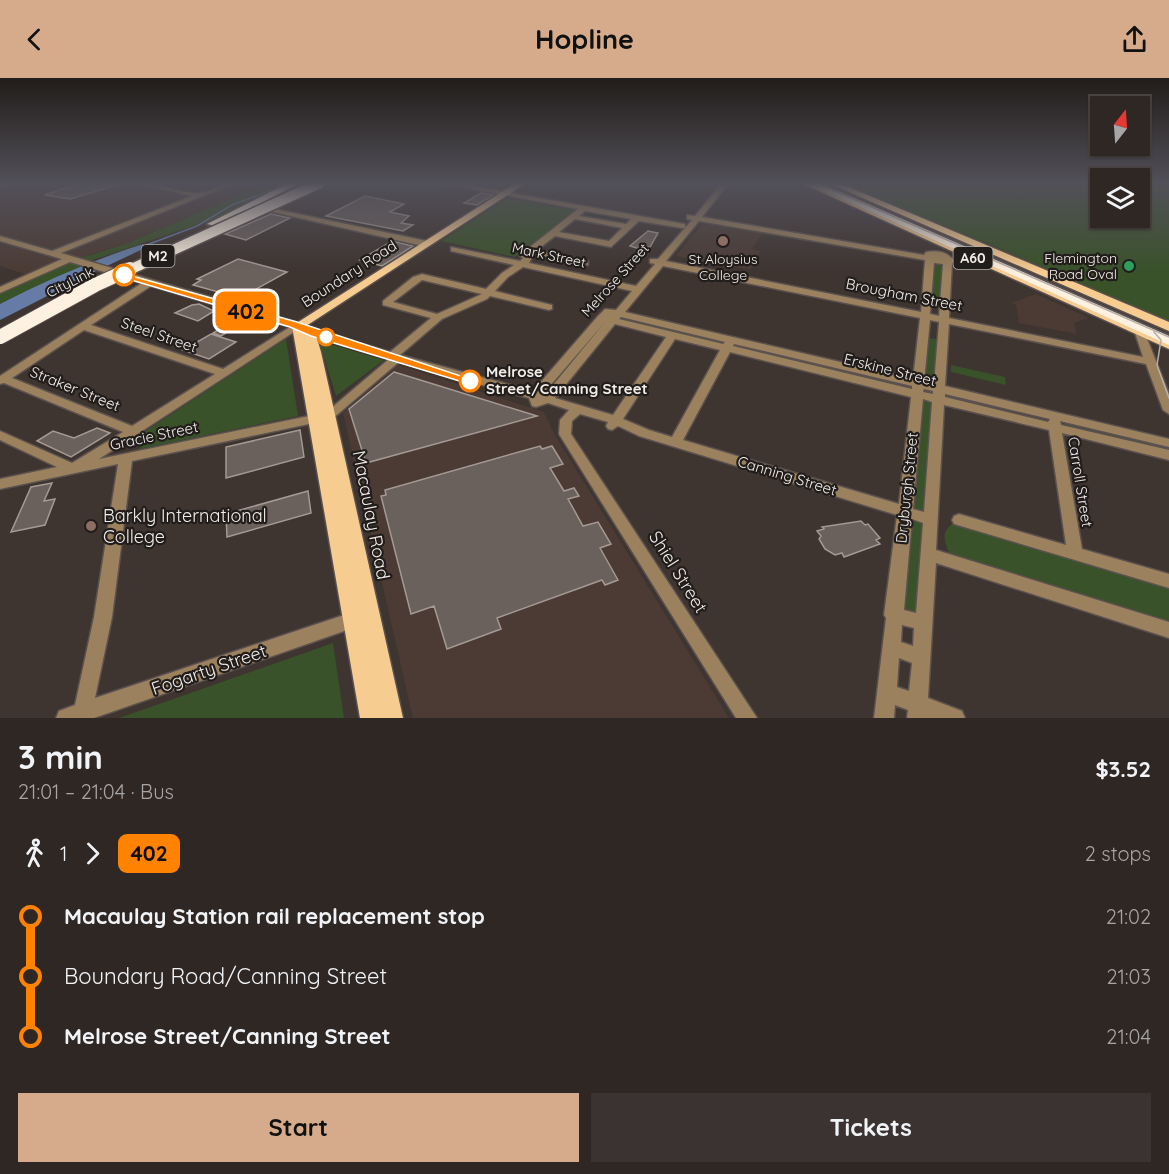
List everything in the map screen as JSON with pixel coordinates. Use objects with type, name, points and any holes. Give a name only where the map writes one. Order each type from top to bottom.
[{"type":"highway","points":[[212,224],[235,213]]},
{"type":"highway","name":"CityLink","points":[[0,326],[101,274],[238,213]]},
{"type":"highway","name":"CityLink","points":[[0,337],[94,285],[254,213]]},
{"type":"highway","name":"A60","points":[[886,213],[943,240],[975,250],[1166,330]]},
{"type":"highway","name":"A60","points":[[975,250],[1138,329],[1169,340]]},
{"type":"main road","name":"Boundary Road","points":[[298,326],[476,213]]},
{"type":"main road","name":"A60","points":[[877,213],[943,240],[975,250]]},
{"type":"main road","name":"A60","points":[[896,213],[975,250]]},
{"type":"main road","points":[[298,326],[310,336],[324,395],[321,417]]},
{"type":"main road","points":[[298,326],[321,417],[361,617],[372,718]]},
{"type":"main road","name":"A60","points":[[1138,329],[1169,345]]},
{"type":"main road","points":[[361,617],[391,718]]},
{"type":"street","points":[[52,254],[157,213]]},
{"type":"street","points":[[286,213],[427,244]]},
{"type":"street","points":[[321,417],[358,390],[435,316],[476,302],[579,213]]},
{"type":"street","points":[[610,213],[682,226]]},
{"type":"street","points":[[695,215],[931,256],[949,262],[975,250]]},
{"type":"street","name":"Melrose Street","points":[[673,241],[682,226],[695,215]]},
{"type":"street","name":"Melrose Street","points":[[539,400],[581,341],[610,316],[695,215]]},
{"type":"street","points":[[574,217],[628,227]]},
{"type":"street","points":[[554,233],[611,244],[637,218]]},
{"type":"street","points":[[0,238],[298,326]]},
{"type":"street","name":"Dryburgh Street","points":[[884,718],[931,256],[934,246],[943,240]]},
{"type":"street","name":"Mark Street","points":[[454,249],[634,288]]},
{"type":"street","points":[[531,252],[585,263]]},
{"type":"street","points":[[0,290],[69,259]]},
{"type":"street","name":"Brougham Street","points":[[659,259],[1148,357]]},
{"type":"street","name":"Dryburgh Street","points":[[918,711],[941,338],[949,262]]},
{"type":"street","points":[[435,316],[386,303],[416,279],[422,277],[549,307]]},
{"type":"street","points":[[2,380],[150,282]]},
{"type":"street","name":"Melrose Street","points":[[539,400],[577,364],[594,344],[610,316]]},
{"type":"street","name":"Erskine Street","points":[[610,316],[672,335],[728,344]]},
{"type":"street","name":"Erskine Street","points":[[610,316],[1054,422],[1169,454]]},
{"type":"street","name":"Steel Street","points":[[83,326],[224,373]]},
{"type":"street","name":"Boundary Road","points":[[73,469],[298,326]]},
{"type":"street","points":[[1138,329],[1169,410]]},
{"type":"street","points":[[923,334],[941,338]]},
{"type":"street","points":[[613,424],[672,335]]},
{"type":"street","name":"Canning Street","points":[[340,341],[929,519]]},
{"type":"street","name":"Melrose Street","points":[[581,341],[594,344]]},
{"type":"street","points":[[676,442],[728,344]]},
{"type":"street","points":[[565,361],[577,364]]},
{"type":"street","name":"Straker Street","points":[[2,380],[133,431]]},
{"type":"street","points":[[324,395],[341,397],[358,390]]},
{"type":"street","name":"Shiel Street","points":[[575,413],[572,428],[576,448],[747,718]]},
{"type":"street","name":"Gracie Street","points":[[0,484],[125,460],[321,417]]},
{"type":"street","name":"Erskine Street","points":[[1054,422],[1169,443]]},
{"type":"street","name":"Carroll Street","points":[[1054,422],[1075,554]]},
{"type":"street","points":[[0,435],[73,469]]},
{"type":"street","points":[[74,715],[103,617],[125,460]]},
{"type":"street","points":[[959,520],[1169,581]]},
{"type":"street","points":[[928,554],[1169,630]]},
{"type":"street","points":[[894,615],[923,623]]},
{"type":"street","name":"Fogarty Street","points":[[74,715],[361,617]]},
{"type":"street","points":[[890,646],[922,658]]},
{"type":"street","points":[[886,692],[918,711],[954,718]]},
{"type":"shaded area","points":[[0,213],[198,213],[128,243],[93,253],[37,278],[0,266]]},
{"type":"shaded area","name":"St Aloysius College","points":[[704,222],[763,232],[752,249],[761,251],[750,270],[676,256]]},
{"type":"shaded area","points":[[1036,294],[1089,318],[1074,323],[1077,334],[1019,323],[1016,305],[1011,303]]},
{"type":"shaded area","points":[[398,365],[544,412],[555,435],[729,718],[413,718],[343,413]]},
{"type":"green space","points":[[198,213],[231,213],[93,260],[66,275],[0,304],[0,294],[62,264],[128,243]]},
{"type":"green space","points":[[484,213],[570,213],[515,257],[441,241]]},
{"type":"green space","points":[[912,213],[1090,213],[1090,228],[1150,228],[1150,213],[1169,213],[1169,324],[992,245]]},
{"type":"green space","points":[[935,264],[942,266],[940,309],[929,307]]},
{"type":"green space","points":[[928,338],[937,339],[934,381],[925,379]]},
{"type":"green space","points":[[286,339],[298,416],[140,449],[144,432]]},
{"type":"green space","points":[[319,341],[384,360],[336,396]]},
{"type":"green space","points":[[951,365],[1005,377],[1006,385],[951,372]]},
{"type":"green space","points":[[921,399],[934,401],[925,511],[911,507]]},
{"type":"green space","points":[[1065,422],[1163,445],[1166,451],[1066,427]]},
{"type":"green space","points":[[912,521],[924,525],[918,614],[903,610]]},
{"type":"green space","points":[[952,524],[1169,587],[1169,621],[950,555],[945,535]]},
{"type":"green space","points":[[333,643],[344,718],[119,718]]},
{"type":"water","points":[[143,244],[147,247],[73,282],[0,322],[0,304],[70,271]]},
{"type":"pier","points":[[150,247],[74,284],[0,325],[0,320],[97,271],[77,264],[86,260],[109,266]]},
{"type":"building","points":[[332,213],[394,213],[409,216],[401,223],[413,225],[403,231],[326,216]]},
{"type":"building","points":[[271,214],[290,218],[246,240],[225,234]]},
{"type":"building","points":[[648,231],[658,233],[650,247],[643,250],[630,246]]},
{"type":"building","points":[[392,241],[413,246],[382,266],[360,260]]},
{"type":"building","points":[[238,259],[287,272],[240,298],[193,285],[201,280],[197,279]]},
{"type":"building","points":[[199,304],[214,311],[198,321],[175,313],[192,305]]},
{"type":"building","points":[[241,316],[249,319],[221,336],[213,333]]},
{"type":"building","points":[[211,334],[236,342],[209,359],[183,350]]},
{"type":"building","points":[[394,372],[537,416],[366,463],[349,409]]},
{"type":"building","points":[[97,428],[110,433],[71,457],[37,441],[53,431],[74,438]]},
{"type":"building","points":[[300,430],[304,457],[226,478],[226,447]]},
{"type":"building","points":[[540,446],[542,449],[552,446],[563,464],[550,468],[564,491],[574,488],[579,496],[568,499],[583,526],[598,522],[611,544],[600,548],[618,580],[605,585],[602,580],[497,618],[501,629],[447,649],[434,606],[411,614],[381,496],[386,495],[385,490]]},
{"type":"building","points":[[52,483],[44,501],[55,499],[45,525],[11,532],[31,487]]},
{"type":"building","points":[[308,491],[311,513],[227,537],[226,514]]},
{"type":"building","points":[[861,521],[865,525],[868,524],[880,538],[876,540],[880,544],[844,557],[842,553],[835,555],[825,549],[819,539],[821,536],[817,531],[824,529],[822,527]]},
{"type":"waterway","points":[[144,246],[197,226],[219,213]]},
{"type":"tram line","points":[[885,213],[1169,337]]},
{"type":"tram line","points":[[1154,332],[1161,340],[1157,365],[1169,398]]},
{"type":"bus line","name":"402","points":[[124,275],[293,324],[315,334],[470,381]]},
{"type":"place","name":"St Aloysius College","points":[[723,241]]},
{"type":"place","name":"Flemington Road Oval","points":[[1129,266]]},
{"type":"place","name":"Melrose Street/Canning Street","points":[[470,381]]},
{"type":"place","name":"Barkly International College","points":[[91,526]]}]
